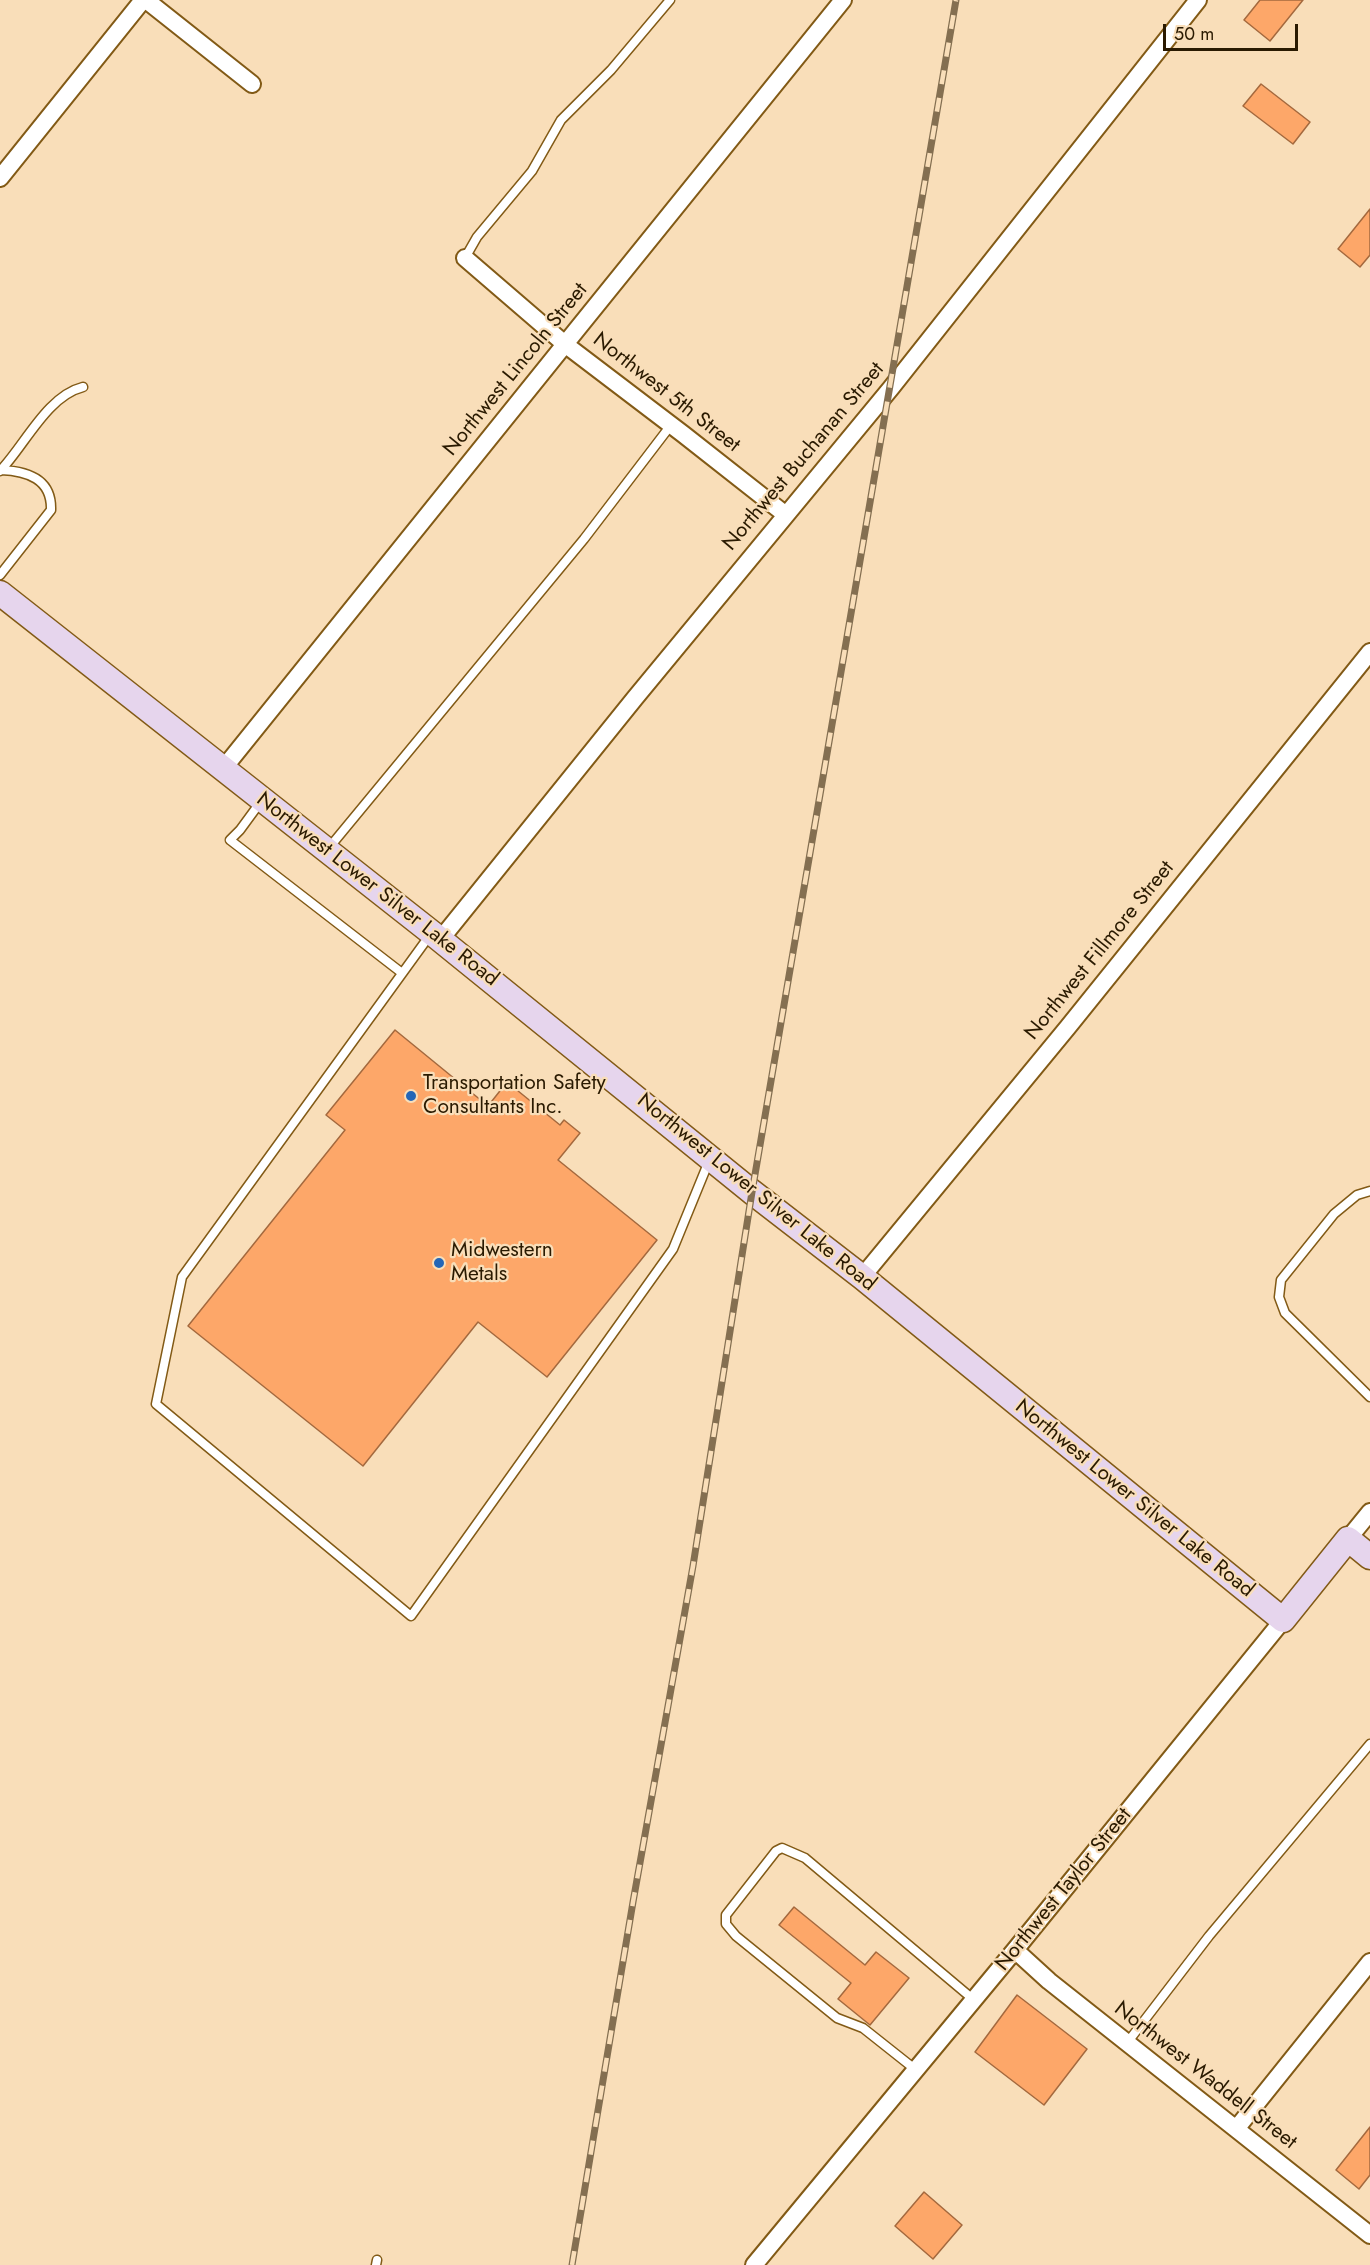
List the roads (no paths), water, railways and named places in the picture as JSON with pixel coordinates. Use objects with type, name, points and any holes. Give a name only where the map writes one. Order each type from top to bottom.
[{"type":"street","points":[[0,178],[145,0],[252,84]]},
{"type":"street","name":"Northwest Lincoln Street","points":[[223,769],[843,0]]},
{"type":"street","name":"Northwest Buchanan Street","points":[[436,936],[635,698],[953,310],[1198,0]]},
{"type":"street","name":"Northwest 5th Street","points":[[465,258],[566,345],[786,515]]},
{"type":"street","name":"Northwest Lower Silver Lake Road","points":[[0,593],[436,936],[862,1277],[1282,1620]]},
{"type":"street","name":"Northwest Fillmore Street","points":[[862,1277],[1068,1027],[1370,652]]},
{"type":"street","name":"Northwest Taylor Street","points":[[754,2265],[1015,1950],[1370,1512]]},
{"type":"street","points":[[1348,1539],[1370,1557]]},
{"type":"street","name":"Northwest Waddell Street","points":[[1015,1950],[1049,1981],[1370,2235]]},
{"type":"street","points":[[1236,2129],[1370,1962]]},
{"type":"lane","points":[[465,258],[477,237],[532,171],[561,120],[611,70],[670,0]]},
{"type":"lane","points":[[1,470],[54,404],[70,390],[83,387]]},
{"type":"lane","points":[[327,850],[584,539],[671,424]]},
{"type":"lane","points":[[0,575],[51,510],[51,500],[40,480],[20,471],[1,470]]},
{"type":"lane","points":[[263,800],[230,840],[402,973]]},
{"type":"lane","points":[[436,936],[402,973],[182,1277],[156,1404],[411,1616],[673,1249],[711,1158]]},
{"type":"lane","points":[[1370,1191],[1357,1195],[1334,1214],[1281,1280],[1279,1297],[1285,1313],[1370,1397]]},
{"type":"lane","points":[[1127,2043],[1209,1936],[1370,1744]]},
{"type":"lane","points":[[916,2070],[863,2028],[837,2018],[736,1936],[726,1924],[726,1915],[776,1851],[782,1848],[805,1858],[974,2000]]},
{"type":"railway","points":[[572,2265],[633,1902],[693,1566],[752,1192],[956,0]]},
{"type":"place","name":"Transportation Safety Consultants Inc.","points":[[411,1096]]},
{"type":"place","name":"Midwestern Metals","points":[[439,1263]]}]
